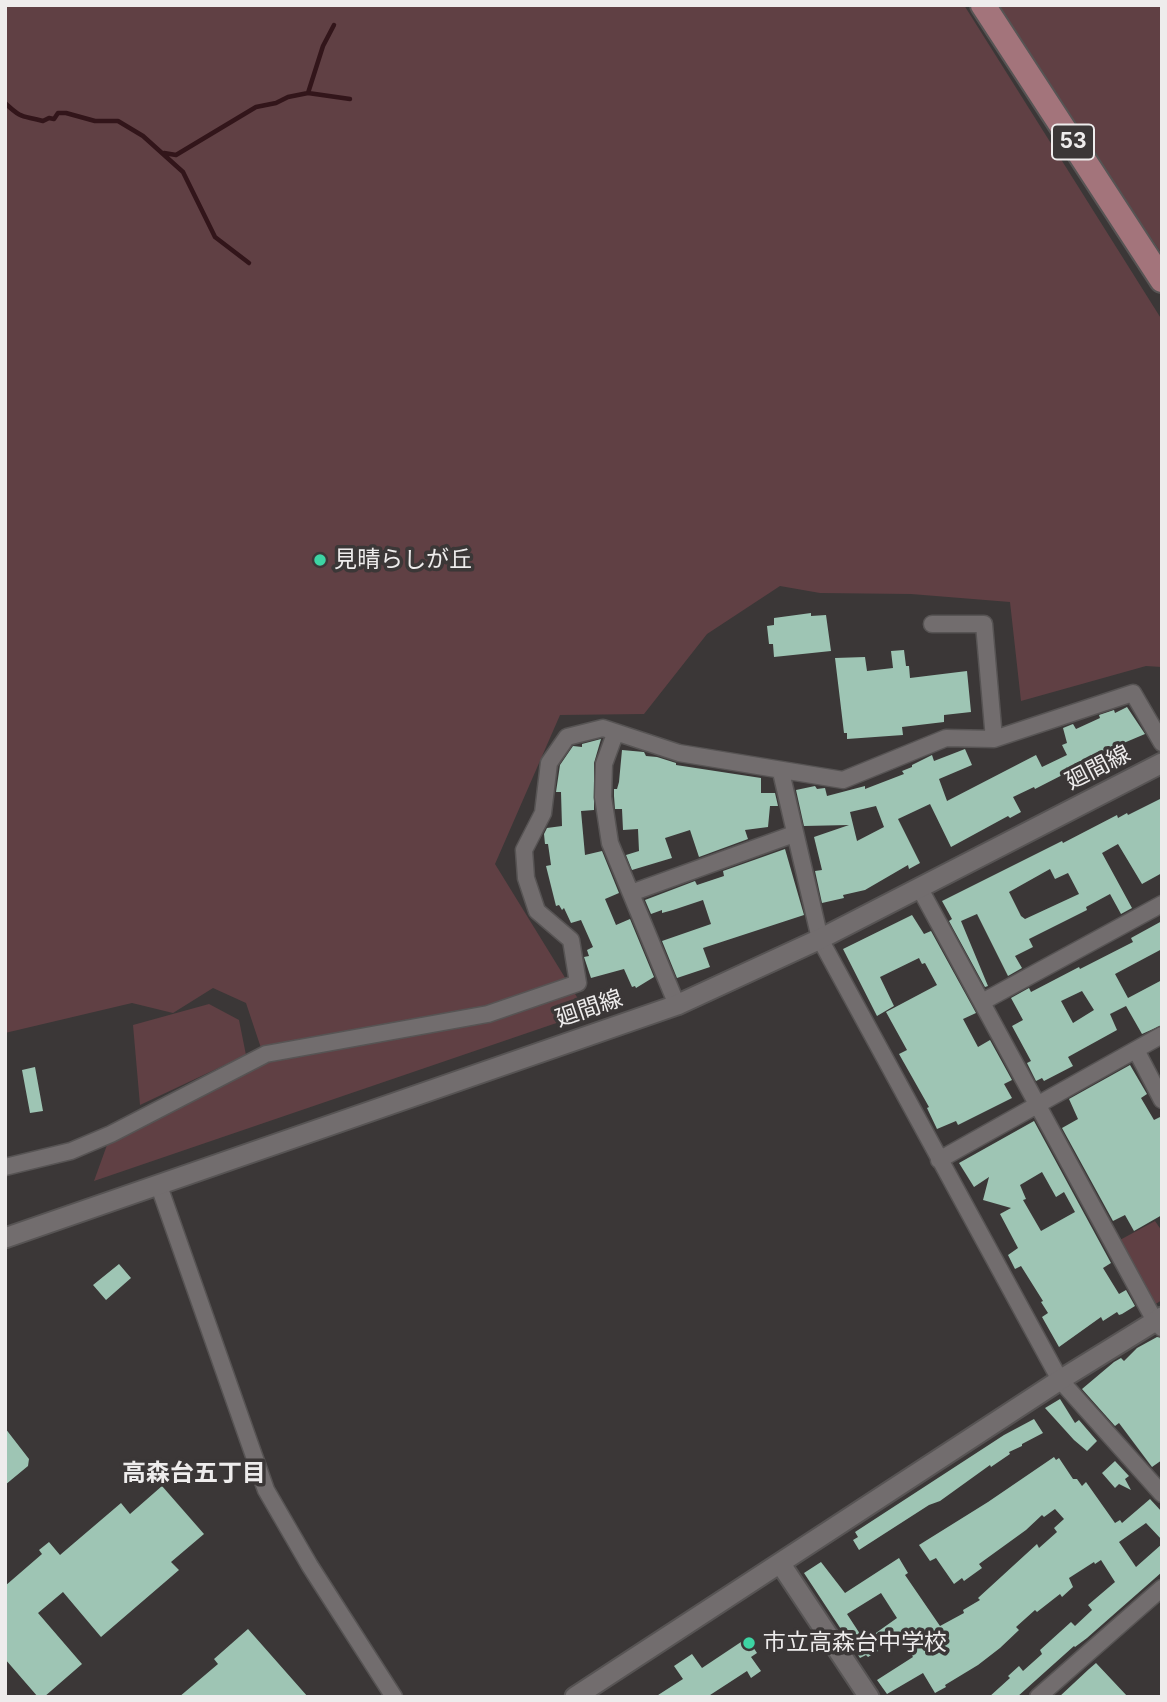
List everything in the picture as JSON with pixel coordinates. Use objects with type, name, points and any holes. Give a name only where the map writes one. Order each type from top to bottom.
[{"type":"main road","name":"53","points":[[983,5],[1162,281]]},
{"type":"street","points":[[932,624],[984,624],[995,739]]},
{"type":"street","points":[[5,1167],[71,1151],[111,1134],[266,1054],[488,1014],[514,1003],[578,984],[571,940],[537,912],[526,878],[524,850],[543,813],[549,763],[566,737],[603,728],[679,753],[781,772],[843,780],[946,738],[995,739],[1132,693],[1162,743]]},
{"type":"street","points":[[615,734],[604,764],[603,797],[610,844],[677,1005]]},
{"type":"street","name":"廻間線","points":[[5,1238],[677,1005],[820,939],[1162,763]]},
{"type":"street","points":[[781,772],[820,939],[1060,1380],[1162,1494]]},
{"type":"street","points":[[631,893],[794,834]]},
{"type":"street","points":[[575,1697],[1060,1380],[1160,1322],[919,887]]},
{"type":"street","points":[[982,1002],[1162,904]]},
{"type":"street","points":[[939,1160],[1162,1035]]},
{"type":"street","points":[[1136,1050],[1162,1100]]},
{"type":"street","points":[[159,1186],[266,1490],[310,1566],[394,1697]]},
{"type":"street","points":[[780,1563],[869,1697]]},
{"type":"street","points":[[1038,1697],[1162,1588]]},
{"type":"shaded area","points":[[5,5],[964,5],[1162,320],[1162,667],[1146,666],[1021,701],[1010,602],[911,594],[820,593],[780,586],[707,634],[644,714],[560,715],[495,864],[580,1002],[577,1016],[94,1181],[107,1145],[266,1063],[246,1003],[213,988],[173,1013],[132,1003],[5,1033]]},
{"type":"shaded area","points":[[999,5],[1162,5],[1162,254],[1143,226]]},
{"type":"shaded area","points":[[209,1004],[239,1020],[246,1055],[140,1105],[133,1025]]},
{"type":"shaded area","points":[[1155,1221],[1162,1231],[1162,1300],[1154,1305],[1118,1241]]},
{"type":"building","points":[[811,613],[811,616],[826,615],[831,651],[774,657],[767,626],[774,625],[774,618]]},
{"type":"building","points":[[904,650],[910,678],[967,671],[971,712],[944,715],[944,722],[902,727],[903,735],[847,739],[835,658],[865,657],[867,671],[893,668],[891,651]]},
{"type":"building","points":[[1127,707],[1145,734],[1074,764],[1076,768],[1013,797],[1021,812],[1010,818],[1008,816],[951,847],[930,804],[898,819],[920,863],[909,869],[908,865],[865,890],[822,903],[815,871],[822,870],[814,837],[849,825],[804,826],[796,790],[815,786],[817,789],[825,788],[827,796],[865,786],[865,789],[904,774],[902,771],[932,755],[934,761],[965,749],[972,765],[939,779],[947,801],[1036,755],[1042,767],[1067,755],[1062,745],[1067,743],[1063,728],[1073,724],[1076,729],[1100,718],[1099,715],[1114,710],[1115,713]],"holes":[[[876,806],[884,827],[857,841],[850,812]]]},
{"type":"building","points":[[601,739],[594,763],[594,810],[581,811],[585,855],[602,851],[619,893],[605,899],[616,925],[630,919],[654,977],[636,988],[632,987],[624,969],[591,978],[584,957],[589,956],[587,950],[593,947],[581,920],[571,923],[564,908],[562,910],[559,905],[556,906],[546,866],[551,865],[544,834],[547,828],[562,826],[561,792],[556,792],[560,765],[573,746],[582,747],[582,744]]},
{"type":"building","points":[[622,750],[644,752],[646,756],[657,757],[676,765],[761,778],[761,793],[775,793],[778,806],[770,806],[768,827],[745,830],[748,839],[699,857],[690,830],[665,838],[672,858],[632,870],[626,855],[639,851],[638,829],[623,830],[622,809],[615,809],[614,789],[617,789],[619,782]]},
{"type":"building","points":[[1162,798],[1162,873],[1142,884],[1118,844],[1102,853],[1132,908],[1121,914],[1110,894],[1086,907],[1087,910],[1029,939],[1033,947],[1015,956],[1022,968],[1008,976],[977,914],[961,921],[988,986],[985,987],[949,921],[952,919],[942,901],[1117,815],[1118,818],[1127,813],[1128,815]],"holes":[[[1050,869],[1055,879],[1068,873],[1079,894],[1025,919],[1021,916],[1009,892]]]},
{"type":"building","points":[[785,849],[804,915],[703,948],[710,967],[677,978],[662,941],[711,924],[703,900],[651,914],[645,900],[695,881],[697,885],[724,876],[723,871]]},
{"type":"building","points":[[912,915],[924,934],[931,931],[976,1013],[963,1019],[978,1047],[990,1040],[1012,1080],[1004,1084],[1012,1098],[958,1125],[956,1121],[937,1129],[927,1108],[929,1107],[899,1054],[907,1050],[886,1012],[937,985],[925,963],[922,964],[919,958],[880,977],[894,1006],[877,1016],[843,949]]},
{"type":"building","points":[[1162,921],[1162,949],[1115,974],[1128,998],[1162,980],[1162,1025],[1142,1034],[1126,1006],[1110,1014],[1117,1030],[1068,1057],[1073,1066],[1044,1081],[1042,1078],[1036,1081],[1027,1063],[1031,1061],[1012,1026],[1023,1020],[1011,998],[1029,988],[1031,992],[1079,967],[1080,969],[1133,942],[1131,938]],"holes":[[[1082,991],[1094,1010],[1073,1023],[1061,1001]]]},
{"type":"building","points":[[1130,1065],[1147,1094],[1141,1098],[1154,1120],[1162,1116],[1162,1215],[1134,1231],[1125,1215],[1113,1221],[1062,1128],[1078,1119],[1069,1099]]},
{"type":"building","points":[[35,1067],[43,1111],[30,1113],[22,1070]]},
{"type":"building","points":[[1034,1121],[1111,1263],[1103,1268],[1119,1294],[1126,1290],[1135,1306],[1119,1315],[1117,1312],[1103,1321],[1101,1317],[1059,1347],[1042,1317],[1048,1313],[1041,1302],[1043,1301],[1021,1266],[1015,1269],[1008,1255],[1018,1248],[1000,1214],[1011,1208],[983,1200],[989,1177],[974,1187],[959,1163]],"holes":[[[1042,1172],[1056,1197],[1064,1192],[1075,1212],[1041,1231],[1023,1200],[1026,1199],[1020,1185]]]},
{"type":"building","points":[[119,1264],[131,1278],[106,1300],[93,1285]]},
{"type":"building","points":[[1157,1337],[1162,1338],[1162,1460],[1152,1467],[1119,1423],[1115,1426],[1082,1389],[1114,1362],[1121,1358],[1124,1361],[1137,1348]]},
{"type":"building","points":[[1060,1399],[1075,1423],[1079,1420],[1097,1441],[1087,1451],[1045,1408]]},
{"type":"building","points":[[1034,1419],[1043,1433],[1009,1452],[1010,1454],[940,1501],[929,1505],[859,1550],[853,1540],[858,1537],[855,1532],[1004,1435]]},
{"type":"building","points":[[5,1428],[29,1459],[28,1466],[5,1485]]},
{"type":"building","points":[[1054,1457],[1056,1460],[1059,1458],[1073,1479],[1077,1479],[1082,1486],[1086,1482],[1115,1523],[1120,1520],[1122,1523],[1150,1499],[1162,1512],[1162,1540],[1146,1523],[1119,1542],[1136,1567],[1162,1544],[1162,1572],[1017,1697],[989,1697],[1019,1666],[1023,1671],[1042,1654],[1040,1650],[1071,1622],[1075,1626],[1092,1610],[1088,1605],[1115,1582],[1101,1560],[1069,1578],[1073,1587],[1062,1597],[1060,1594],[1037,1612],[1035,1610],[1016,1627],[1019,1630],[1000,1648],[945,1685],[946,1687],[935,1693],[923,1673],[887,1694],[877,1680],[913,1657],[900,1635],[876,1648],[878,1651],[868,1657],[866,1655],[860,1658],[804,1573],[821,1562],[845,1593],[899,1558],[908,1573],[905,1575],[940,1626],[964,1613],[963,1610],[980,1600],[978,1598],[1037,1544],[1039,1548],[1057,1532],[1054,1528],[1064,1519],[1055,1509],[1044,1517],[1042,1515],[979,1564],[982,1568],[964,1581],[962,1578],[954,1584],[936,1558],[930,1561],[919,1545]],"holes":[[[881,1593],[897,1618],[873,1635],[871,1632],[862,1637],[847,1614]]]},
{"type":"building","points":[[1115,1461],[1129,1476],[1125,1479],[1131,1490],[1119,1484],[1115,1488],[1102,1473]]},
{"type":"building","points":[[162,1486],[204,1534],[171,1562],[179,1570],[101,1637],[63,1592],[38,1613],[82,1664],[44,1697],[38,1697],[5,1659],[5,1586],[42,1554],[39,1550],[49,1542],[60,1555],[121,1503],[130,1514]]},
{"type":"building","points":[[248,1629],[308,1697],[179,1697],[218,1664],[214,1659]]},
{"type":"building","points":[[747,1638],[757,1653],[751,1657],[761,1671],[751,1678],[747,1671],[707,1697],[655,1697],[683,1679],[674,1666],[692,1654],[702,1668]]},
{"type":"building","points":[[1096,1663],[1128,1697],[1059,1697],[1089,1669]]},
{"type":"waterway","points":[[308,93],[323,46],[334,25]]},
{"type":"waterway","points":[[164,153],[176,155],[256,107],[276,103],[288,97],[308,93],[350,99]]},
{"type":"waterway","points":[[5,103],[19,115],[43,121],[54,119],[58,113],[95,121],[118,121],[143,136],[183,172],[215,237],[249,263]]},
{"type":"place","name":"見晴らしが丘","points":[[320,560]]},
{"type":"place","name":"市立高森台中学校","points":[[749,1643]]},
{"type":"district","name":"高森台五丁目","points":[[194,1474]]}]
